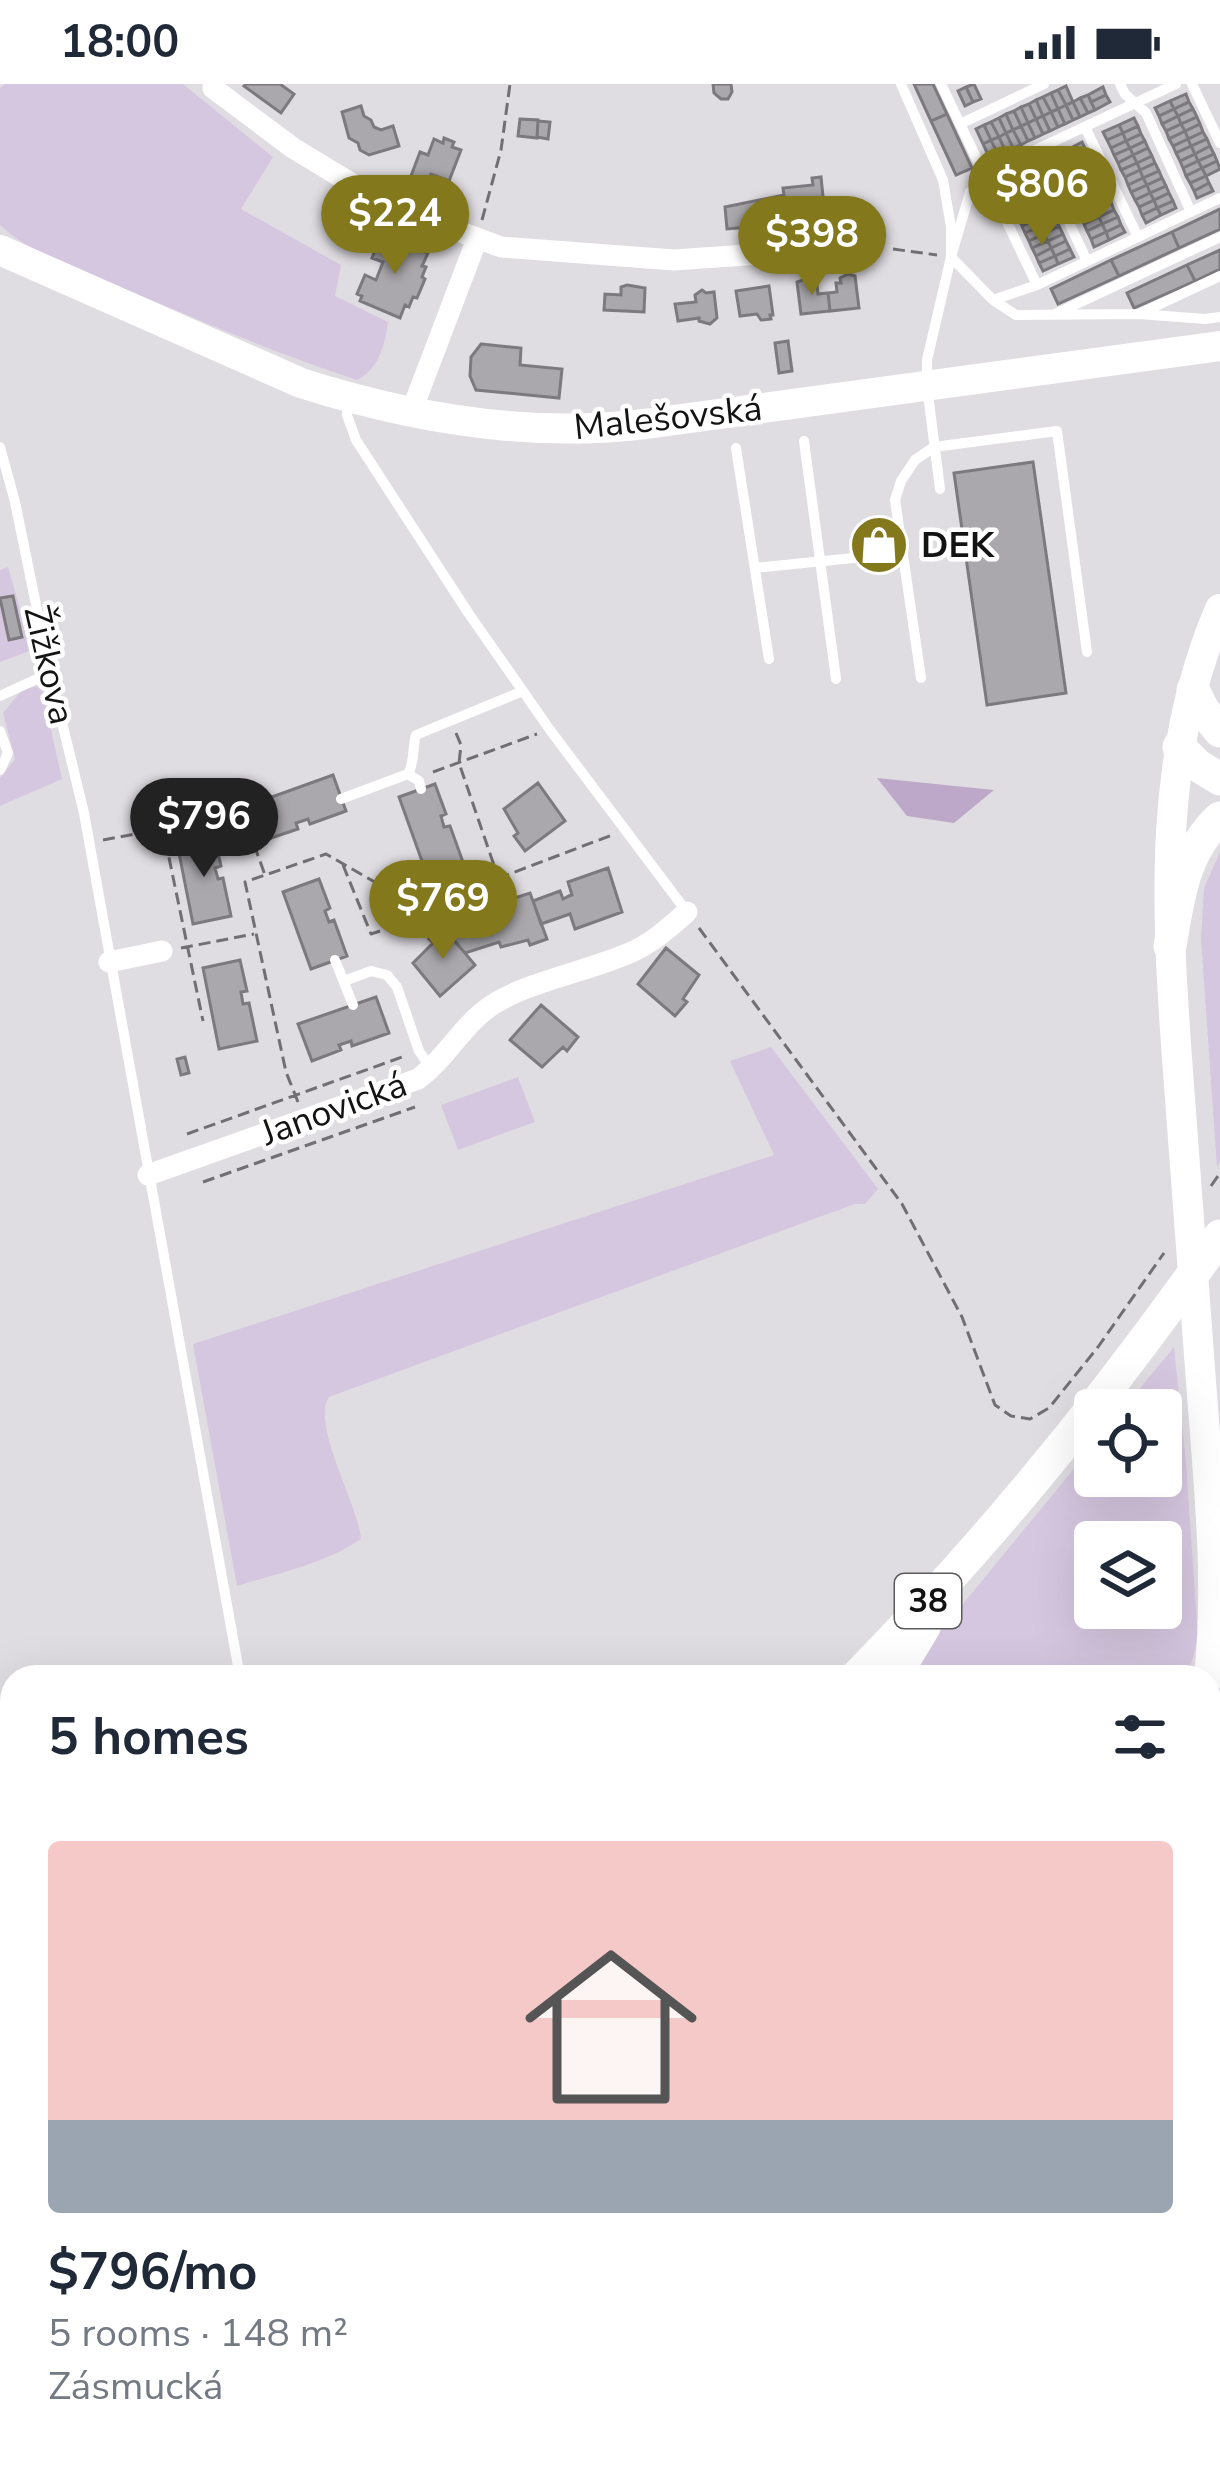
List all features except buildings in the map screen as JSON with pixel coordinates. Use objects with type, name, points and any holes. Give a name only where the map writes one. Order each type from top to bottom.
[{"type":"main road","points":[[1193,690],[1220,731]]},
{"type":"main road","points":[[1179,746],[1220,754]]},
{"type":"main road","points":[[1179,746],[1220,779]]},
{"type":"main road","points":[[1170,946],[1186,869],[1199,841],[1220,818]]},
{"type":"main road","name":"38","points":[[867,1665],[998,1523],[1127,1364],[1220,1236]]},
{"type":"main road","name":"38","points":[[901,1665],[998,1523]]},
{"type":"street","points":[[214,86],[293,148],[355,184],[410,213],[501,247],[674,260],[873,246]]},
{"type":"street","points":[[412,410],[477,239]]},
{"type":"street","name":"Malešovská","points":[[0,250],[301,383],[348,398],[538,429],[607,429],[1220,346]]},
{"type":"street","points":[[1210,1665],[1213,1578],[1170,946],[1169,827],[1179,746],[1220,609]]},
{"type":"street","name":"Janovická","points":[[148,1174],[418,1079],[425,1060],[502,998],[631,953],[688,912]]},
{"type":"street","points":[[109,962],[161,951]]},
{"type":"lane","points":[[901,84],[943,180],[951,227],[950,257],[993,299],[1016,315],[1220,317]]},
{"type":"lane","points":[[941,84],[1037,285]]},
{"type":"lane","points":[[960,124],[1044,84]]},
{"type":"lane","points":[[1120,84],[1146,113],[1191,212]]},
{"type":"lane","points":[[940,489],[928,360],[950,257],[970,192],[984,174],[1176,84]]},
{"type":"lane","points":[[1192,84],[1220,143]]},
{"type":"lane","points":[[1085,127],[1138,237]]},
{"type":"lane","points":[[1035,150],[1087,261]]},
{"type":"lane","points":[[993,299],[1037,285],[1220,198]]},
{"type":"lane","points":[[1048,317],[1220,237]]},
{"type":"lane","points":[[1139,314],[1220,276]]},
{"type":"lane","points":[[348,398],[346,415],[356,440],[469,614],[688,912]]},
{"type":"lane","points":[[921,678],[896,500],[901,481],[915,460],[934,447],[1057,431],[1087,652]]},
{"type":"lane","points":[[804,441],[836,679]]},
{"type":"lane","name":"Žižkova","points":[[0,447],[84,813],[238,1665]]},
{"type":"lane","points":[[736,448],[769,659]]},
{"type":"lane","points":[[0,509],[15,502]]},
{"type":"lane","points":[[754,568],[903,553]]},
{"type":"lane","points":[[0,696],[50,673]]},
{"type":"lane","points":[[341,799],[416,782],[412,748],[416,735],[523,691]]},
{"type":"lane","points":[[0,730],[8,753],[0,770]]},
{"type":"lane","points":[[335,961],[353,1005]]},
{"type":"lane","points":[[344,981],[371,971],[387,975],[397,987],[425,1060]]},
{"type":"path","points":[[477,239],[501,150],[510,84]]},
{"type":"path","points":[[873,246],[950,257]]},
{"type":"path","points":[[451,720],[461,745],[459,763],[498,878]]},
{"type":"path","points":[[416,782],[550,730]]},
{"type":"path","points":[[89,843],[163,829],[173,817],[238,803],[265,875]]},
{"type":"path","points":[[163,829],[203,1021]]},
{"type":"path","points":[[420,908],[625,830]]},
{"type":"path","points":[[313,1143],[286,1072],[245,882],[326,854],[420,908]]},
{"type":"path","points":[[343,863],[371,934],[417,919],[420,908]]},
{"type":"path","points":[[688,912],[902,1204],[962,1317],[995,1405],[1011,1416],[1030,1419],[1049,1408],[1162,1256]]},
{"type":"path","points":[[161,951],[256,933]]},
{"type":"path","points":[[187,1134],[295,1095],[425,1060]]},
{"type":"path","points":[[203,1182],[415,1107]]},
{"type":"path","points":[[1202,1200],[1220,1173]]},
{"type":"shaded area","points":[[5,84],[183,84],[273,157],[241,209],[341,265],[335,296],[388,322],[383,348],[371,370],[357,380],[300,360],[63,264],[14,237],[0,225],[0,88]]},
{"type":"shaded area","points":[[8,567],[32,650],[0,662],[0,570]]},
{"type":"shaded area","points":[[41,685],[62,779],[0,806],[0,778],[15,759],[3,713],[22,690]]},
{"type":"shaded area","points":[[877,778],[994,790],[954,823],[907,816]]},
{"type":"shaded area","points":[[1220,852],[1217,1167],[1201,939],[1204,888]]},
{"type":"shaded area","points":[[771,1047],[878,1189],[865,1204],[329,1397],[325,1410],[330,1445],[361,1539],[317,1561],[237,1586],[193,1344],[774,1155],[730,1061]]},
{"type":"shaded area","points":[[518,1077],[535,1122],[458,1150],[441,1105]]},
{"type":"shaded area","points":[[1174,1347],[1178,1389],[1139,1389]]},
{"type":"shaded area","points":[[1182,1424],[1198,1637],[1191,1665],[917,1665],[1074,1469],[1074,1497],[1182,1497]]},
{"type":"place","name":"DEK","points":[[879,545]]}]
